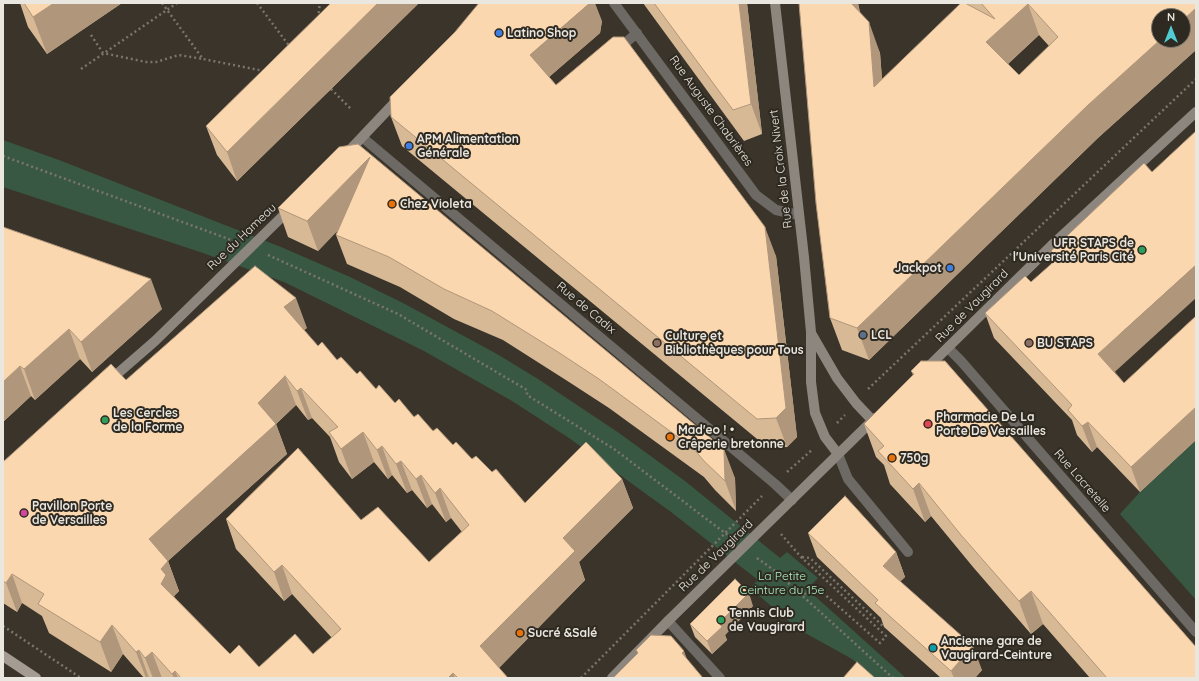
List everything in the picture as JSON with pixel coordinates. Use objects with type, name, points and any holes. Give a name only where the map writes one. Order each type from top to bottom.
[{"type":"main road","points":[[3,656],[36,678]]},
{"type":"street","name":"Rue Auguste Chabrières","points":[[614,3],[756,195],[776,210],[799,215]]},
{"type":"street","name":"Rue de la Croix Nivert","points":[[775,3],[811,332],[811,382],[815,413],[825,437],[838,454]]},
{"type":"street","points":[[608,58],[637,33]]},
{"type":"street","points":[[341,160],[363,138],[403,93]]},
{"type":"street","name":"Rue de Vaugirard","points":[[920,374],[1051,246],[1196,112]]},
{"type":"street","name":"Rue de Cadix","points":[[363,138],[775,484],[792,500]]},
{"type":"street","name":"Rue du Hameau","points":[[103,386],[155,341],[296,204]]},
{"type":"street","name":"Rue de la Croix Nivert","points":[[811,332],[837,378],[856,403],[873,421]]},
{"type":"street","name":"Rue Lacretelle","points":[[948,348],[972,373],[1196,632]]},
{"type":"street","name":"Rue de Vaugirard","points":[[612,678],[668,621],[883,411]]},
{"type":"street","points":[[838,454],[848,479],[908,552]]},
{"type":"street","points":[[668,621],[720,678]]},
{"type":"path","points":[[162,3],[203,59]]},
{"type":"path","points":[[81,69],[178,3]]},
{"type":"path","points":[[257,3],[293,51]]},
{"type":"path","points":[[318,24],[320,3]]},
{"type":"path","points":[[91,35],[103,53],[146,62],[156,62],[179,55],[266,71]]},
{"type":"path","name":"Rue de Vaugirard","points":[[870,388],[1196,79]]},
{"type":"path","points":[[331,89],[351,109]]},
{"type":"path","points":[[3,156],[211,231]]},
{"type":"path","points":[[293,265],[398,314],[527,390],[527,395],[614,449],[693,509]]},
{"type":"path","points":[[790,470],[817,446]]},
{"type":"path","name":"Rue de Vaugirard","points":[[580,678],[758,501]]},
{"type":"path","points":[[777,530],[801,557],[886,636],[880,643],[814,585],[803,596]]},
{"type":"path","points":[[801,557],[810,558],[884,627]]},
{"type":"path","points":[[775,571],[893,678]]},
{"type":"path","points":[[3,626],[81,678]]},
{"type":"green space","name":"La Petite Ceinture du 15e","points":[[3,140],[59,160],[281,247],[350,277],[403,303],[497,354],[538,379],[619,433],[685,481],[780,558],[787,552],[818,578],[807,589],[906,678],[873,678],[852,659],[798,629],[750,588],[758,580],[671,512],[569,438],[512,401],[424,351],[284,282],[200,252],[3,187]]},
{"type":"green space","points":[[1196,440],[1196,600],[1120,514],[1140,492]]},
{"type":"building","points":[[24,3],[54,3],[33,17]]},
{"type":"building","points":[[331,3],[378,3],[227,152],[206,126]]},
{"type":"building","points":[[479,3],[590,3],[530,55],[556,85],[613,37],[624,37],[765,227],[786,408],[776,418],[757,419],[391,117],[390,97],[455,32]]},
{"type":"building","points":[[654,3],[739,3],[751,104],[733,110]]},
{"type":"building","points":[[799,3],[851,3],[869,22],[874,87],[961,3],[965,3],[995,19],[981,3],[1196,3],[1196,8],[1191,13],[1191,8],[1151,8],[1151,48],[1088,105],[857,328],[830,318],[816,203]],"holes":[[[1028,4],[1058,37],[1019,75],[986,42]]]},
{"type":"building","points":[[1196,131],[1196,265],[1098,354],[1124,383],[1196,316],[1196,407],[1131,467],[1088,422],[1082,426],[1068,410],[1072,405],[985,313],[1025,276],[1031,282],[1058,258],[1051,251],[1144,163],[1152,172]]},
{"type":"building","points":[[358,144],[724,449],[725,481],[693,448],[599,379],[558,352],[492,311],[444,289],[389,257],[336,235],[370,157],[307,221],[278,208],[339,147]]},
{"type":"building","points":[[3,227],[151,279],[81,342],[69,329],[24,369],[20,366],[3,382]]},
{"type":"building","points":[[255,266],[296,298],[284,307],[318,346],[322,342],[337,360],[341,357],[357,374],[360,371],[376,389],[379,385],[395,403],[399,399],[414,417],[418,414],[433,431],[437,428],[453,445],[456,442],[472,459],[476,456],[492,472],[496,469],[525,503],[586,442],[622,479],[563,538],[575,551],[480,646],[508,678],[458,678],[453,673],[448,678],[181,678],[175,671],[172,674],[152,652],[145,658],[139,650],[136,652],[112,625],[100,642],[38,604],[44,594],[12,574],[6,583],[3,581],[3,462],[111,364],[126,380]],"holes":[[[285,376],[297,391],[301,388],[338,427],[329,432],[341,449],[363,432],[377,450],[382,446],[396,464],[401,461],[416,479],[421,475],[435,493],[440,488],[469,525],[429,562],[378,507],[361,520],[298,448],[226,519],[274,572],[282,565],[341,629],[313,654],[295,634],[259,667],[239,645],[230,654],[161,584],[166,575],[161,569],[168,561],[149,539],[276,424],[258,403]]]},
{"type":"building","points":[[921,361],[945,361],[1196,647],[1196,678],[1107,678],[1031,591],[1019,601],[961,535],[919,483],[913,489],[878,451],[884,446],[864,424],[914,374],[911,371]]},
{"type":"building","points":[[845,496],[896,552],[883,566],[973,646],[951,671],[875,603],[878,600],[808,533]]},
{"type":"building","points":[[735,579],[749,593],[719,623],[722,627],[707,641],[690,624]]},
{"type":"building","points":[[651,635],[671,636],[684,651],[682,653],[703,678],[613,678],[638,653],[636,650]]},
{"type":"building","points":[[857,662],[875,678],[843,678]]},
{"type":"place","name":"Latino Shop","points":[[499,33]]},
{"type":"place","name":"APM Alimentation Générale","points":[[409,146]]},
{"type":"place","name":"Chez Violeta","points":[[392,204]]},
{"type":"place","name":"UFR STAPS de l'Université Paris Cité","points":[[1142,250]]},
{"type":"place","name":"Jackpot","points":[[950,268]]},
{"type":"place","name":"LCL","points":[[863,335]]},
{"type":"place","name":"Culture et Bibliothèques pour Tous","points":[[657,343]]},
{"type":"place","name":"BU STAPS","points":[[1029,343]]},
{"type":"place","name":"Les Cercles de la Forme","points":[[105,420]]},
{"type":"place","name":"Pharmacie De La Porte De Versailles","points":[[928,424]]},
{"type":"place","name":"Mad'eo ! • Crêperie bretonne","points":[[670,437]]},
{"type":"place","name":"750g","points":[[892,458]]},
{"type":"place","name":"Pavillon Porte de Versailles","points":[[24,513]]},
{"type":"place","name":"Tennis Club de Vaugirard","points":[[721,620]]},
{"type":"place","name":"Sucré &Salé","points":[[520,633]]},
{"type":"place","name":"Ancienne gare de Vaugirard-Ceinture","points":[[933,648]]}]
